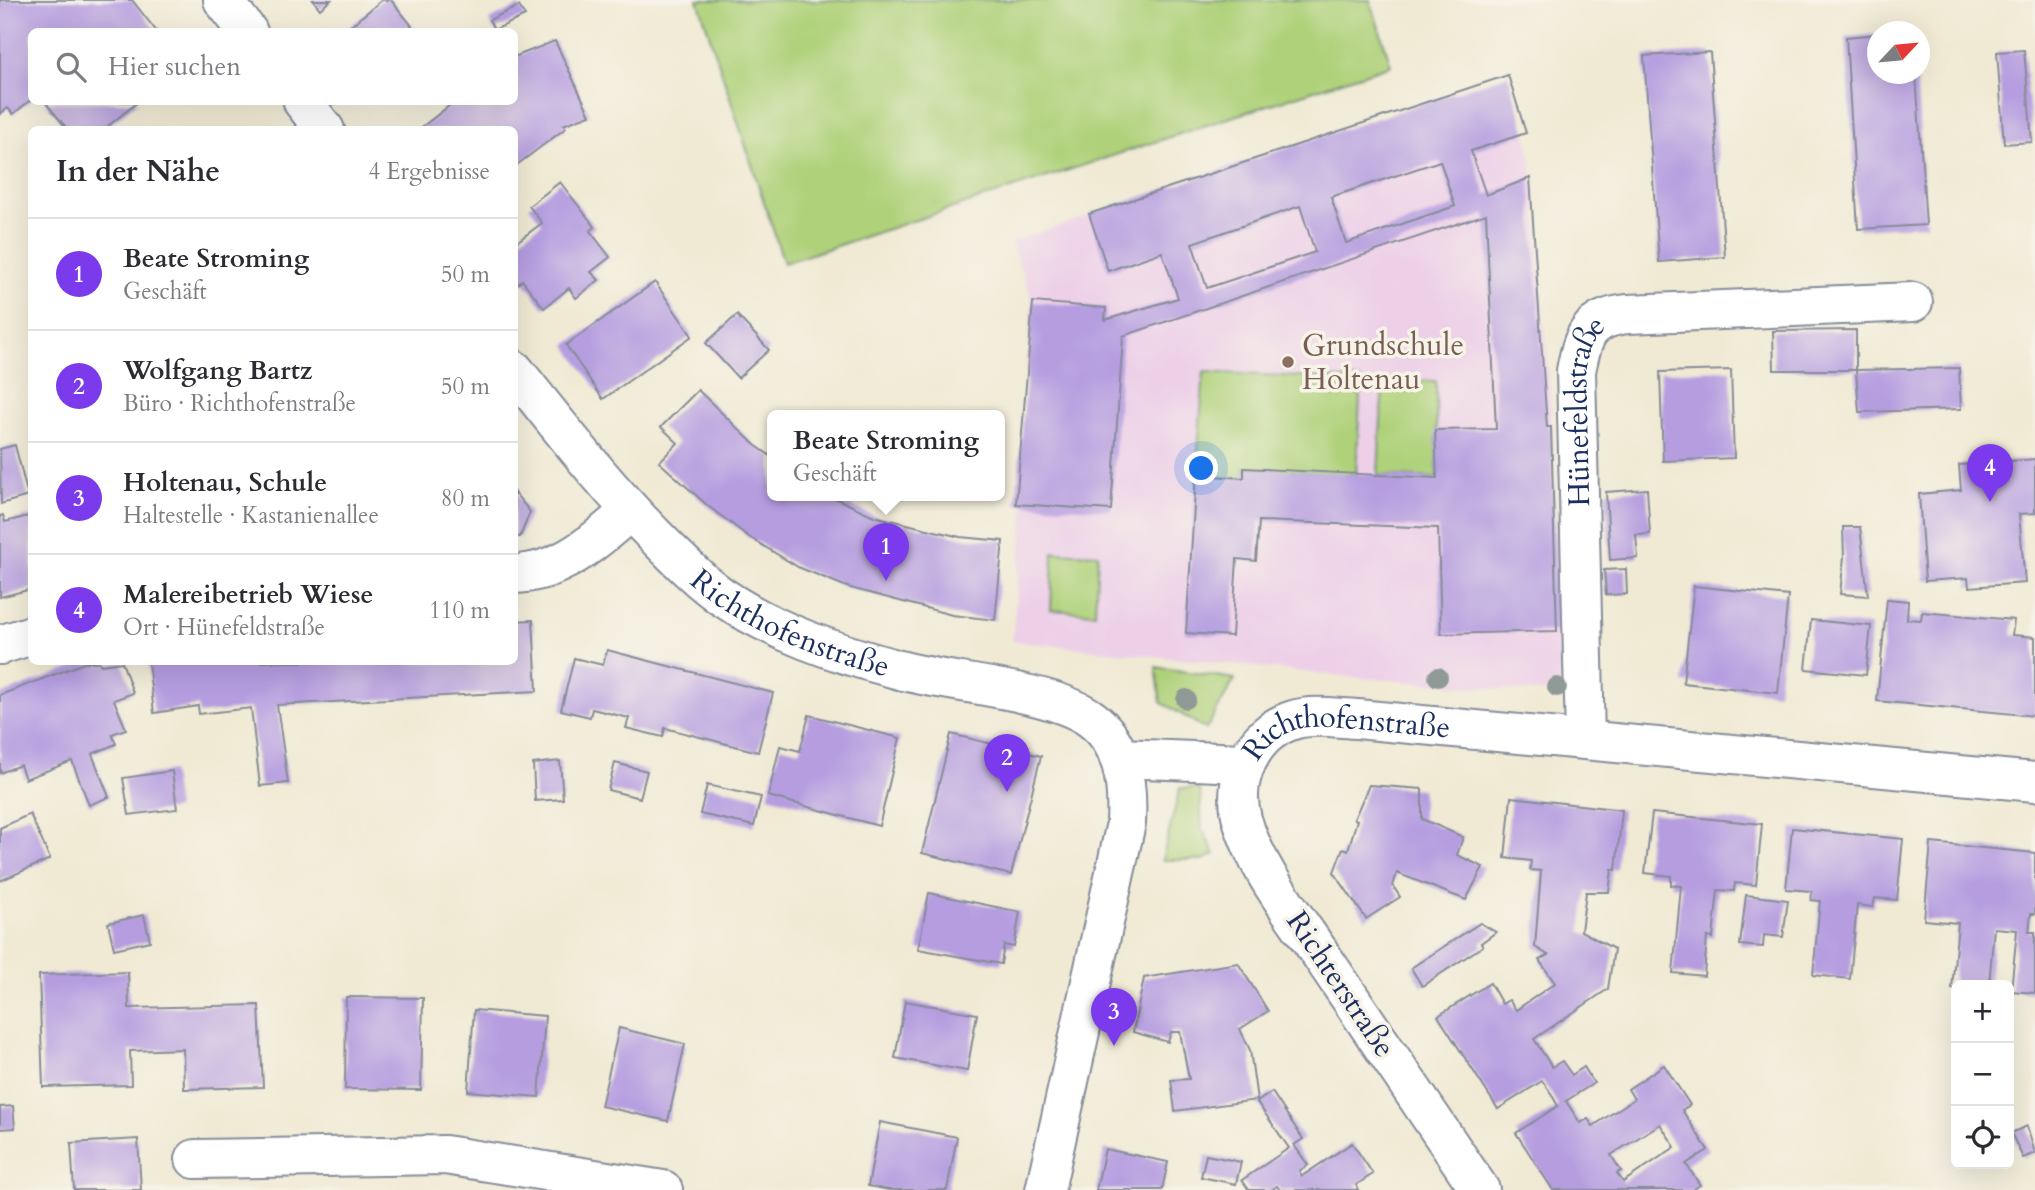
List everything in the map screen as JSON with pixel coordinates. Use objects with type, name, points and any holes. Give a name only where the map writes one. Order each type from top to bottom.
[{"type":"street","points":[[223,0],[245,28]]},
{"type":"street","points":[[305,105],[322,126]]},
{"type":"street","name":"Hünefeldstraße","points":[[1585,739],[1576,371],[1587,333],[1598,321],[1628,314],[1913,302]]},
{"type":"street","name":"Richthofenstraße","points":[[518,375],[630,511],[720,595],[762,620],[841,653],[899,670],[1058,702],[1075,709],[1102,727],[1119,758],[1244,763],[1254,747],[1273,731],[1292,720],[1315,717],[1585,739],[2035,782]]},
{"type":"street","points":[[518,574],[526,574],[569,559],[630,511]]},
{"type":"street","points":[[0,645],[28,636]]},
{"type":"street","points":[[1045,1190],[1125,834],[1128,794],[1119,758]]},
{"type":"street","name":"Richterstraße","points":[[1244,763],[1240,791],[1241,817],[1252,846],[1283,898],[1480,1190]]},
{"type":"street","points":[[195,1159],[445,1155],[663,1190]]},
{"type":"shaded area","name":"Grundschule Holtenau","points":[[1508,75],[1526,133],[1533,172],[1552,423],[1561,694],[1350,677],[1012,641],[1025,505],[1016,504],[1033,302],[1011,242]]},
{"type":"green space","points":[[698,0],[1370,0],[1391,65],[784,263]]},
{"type":"green space","points":[[1204,372],[1361,380],[1356,475],[1244,468],[1244,478],[1196,475]]},
{"type":"green space","points":[[1383,380],[1436,381],[1437,478],[1378,475]]},
{"type":"green space","points":[[1053,552],[1098,554],[1095,613],[1051,610]]},
{"type":"green space","points":[[1156,667],[1235,679],[1206,729],[1161,702]]},
{"type":"green space","points":[[1180,788],[1200,789],[1202,829],[1215,854],[1203,860],[1162,860]]},
{"type":"building","points":[[0,0],[132,0],[154,28],[28,28],[28,102],[13,114],[8,108],[0,114]]},
{"type":"building","points":[[313,0],[331,0],[320,9]]},
{"type":"building","points":[[382,0],[391,0],[414,28],[348,28]]},
{"type":"building","points":[[519,6],[525,16],[498,28],[493,28],[489,20]]},
{"type":"building","points":[[1867,35],[1867,84],[1917,84],[1926,225],[1858,229],[1846,37]]},
{"type":"building","points":[[555,41],[590,115],[563,125],[566,128],[518,164],[518,126],[423,126],[450,105],[518,105],[518,55]]},
{"type":"building","points":[[2024,50],[2032,142],[2004,144],[1997,52]]},
{"type":"building","points":[[1710,52],[1725,257],[1659,262],[1644,56]]},
{"type":"building","points":[[1508,75],[1526,133],[1471,151],[1486,195],[1530,178],[1547,427],[1551,427],[1557,631],[1441,634],[1438,528],[1259,521],[1256,561],[1237,559],[1232,636],[1186,633],[1196,475],[1244,478],[1244,468],[1437,478],[1435,430],[1496,429],[1486,214],[1123,336],[1111,510],[1016,504],[1033,302],[1106,308],[1105,320],[1178,298],[1162,252],[1108,271],[1089,214]],"holes":[[[1440,161],[1455,206],[1346,243],[1331,197]],[[1300,206],[1315,252],[1207,288],[1192,243]]]},
{"type":"building","points":[[47,105],[134,105],[108,126],[65,126]]},
{"type":"building","points":[[560,182],[595,227],[590,231],[610,257],[591,272],[599,280],[576,298],[569,288],[544,308],[522,280],[518,284],[518,241],[542,223],[529,206]]},
{"type":"building","points":[[655,282],[692,336],[603,399],[566,345]]},
{"type":"building","points":[[737,315],[769,350],[738,378],[706,343]]},
{"type":"building","points":[[1856,330],[1856,370],[1774,370],[1773,331]]},
{"type":"building","points":[[1959,368],[1961,409],[1859,412],[1856,370]]},
{"type":"building","points":[[1731,370],[1734,458],[1663,461],[1660,372]]},
{"type":"building","points":[[698,390],[767,453],[767,501],[841,501],[874,516],[960,537],[1003,541],[995,620],[952,615],[847,587],[798,567],[749,537],[708,506],[659,462],[678,443],[661,427]]},
{"type":"building","points":[[15,445],[28,496],[1,504],[0,449]]},
{"type":"building","points":[[2035,459],[2035,513],[2019,514],[2025,583],[1969,587],[1968,578],[1925,581],[1919,494],[1961,490],[1959,465]]},
{"type":"building","points":[[1647,489],[1650,534],[1636,535],[1638,558],[1610,560],[1606,492]]},
{"type":"building","points":[[518,497],[530,512],[518,537]]},
{"type":"building","points":[[3,515],[5,522],[28,516],[28,590],[0,597],[0,516]]},
{"type":"building","points":[[1843,527],[1860,527],[1868,596],[1840,594],[1844,557]]},
{"type":"building","points":[[1626,569],[1627,594],[1606,595],[1604,570]]},
{"type":"building","points":[[1694,586],[1788,596],[1778,693],[1683,683]]},
{"type":"building","points":[[1887,599],[1908,601],[1907,619],[1921,620],[1922,612],[2014,620],[2012,635],[2035,637],[2035,716],[1877,701]]},
{"type":"building","points":[[533,620],[537,691],[277,705],[288,783],[260,786],[251,708],[199,714],[198,706],[154,713],[148,665],[518,665],[518,621]]},
{"type":"building","points":[[1811,620],[1871,626],[1866,675],[1806,669]]},
{"type":"building","points":[[607,650],[773,693],[758,752],[665,728],[663,737],[626,728],[629,718],[592,709],[590,717],[561,710],[574,658],[603,665]]},
{"type":"building","points":[[79,665],[123,665],[133,693],[114,700],[126,729],[112,734],[116,744],[92,754],[109,797],[89,805],[72,761],[25,779],[20,765],[0,773],[0,695]]},
{"type":"building","points":[[809,715],[900,738],[879,826],[768,796],[780,746],[800,751]]},
{"type":"building","points":[[951,734],[1041,756],[1011,875],[922,853]]},
{"type":"building","points":[[560,761],[563,799],[535,801],[533,764]]},
{"type":"building","points":[[615,763],[647,771],[640,798],[608,790]]},
{"type":"building","points":[[172,771],[177,809],[129,815],[123,778]]},
{"type":"building","points":[[707,785],[761,797],[754,826],[700,814]]},
{"type":"building","points":[[1369,785],[1422,789],[1422,819],[1463,837],[1457,855],[1483,867],[1466,900],[1397,873],[1393,886],[1400,897],[1366,919],[1334,872],[1343,848],[1348,850],[1357,820],[1354,819]]},
{"type":"building","points":[[1511,797],[1622,810],[1616,870],[1612,870],[1609,892],[1586,892],[1581,931],[1614,949],[1608,989],[1534,1039],[1552,1067],[1562,1061],[1572,1075],[1584,1067],[1594,1083],[1566,1101],[1580,1123],[1588,1119],[1593,1126],[1634,1099],[1628,1089],[1664,1065],[1690,1105],[1682,1110],[1708,1150],[1686,1164],[1700,1185],[1692,1190],[1553,1190],[1516,1133],[1558,1106],[1549,1090],[1542,1081],[1498,1109],[1438,1016],[1490,983],[1502,1004],[1509,1000],[1516,1010],[1555,983],[1539,960],[1548,955],[1535,947],[1541,871],[1530,870],[1531,861],[1505,858]],"holes":[[[1660,1124],[1675,1147],[1623,1182],[1617,1173],[1621,1171],[1611,1155]]]},
{"type":"building","points":[[1652,813],[1762,824],[1756,885],[1735,883],[1734,891],[1718,890],[1713,938],[1707,937],[1704,976],[1673,973],[1681,886],[1671,885],[1671,876],[1645,873]]},
{"type":"building","points":[[30,814],[50,859],[0,881],[0,828]]},
{"type":"building","points":[[1792,828],[1903,839],[1897,900],[1875,898],[1873,907],[1857,905],[1850,979],[1813,975],[1820,901],[1811,900],[1812,891],[1786,889]]},
{"type":"building","points":[[1931,843],[2035,853],[2035,914],[2031,914],[2029,932],[2035,932],[2035,993],[2014,991],[2012,980],[2017,930],[1994,928],[1989,980],[1953,980],[1958,923],[1924,920]]},
{"type":"building","points":[[929,893],[1020,912],[1014,947],[1004,945],[1001,964],[918,949]]},
{"type":"building","points":[[1746,895],[1788,900],[1783,937],[1764,935],[1763,947],[1740,945]]},
{"type":"building","points":[[144,915],[150,941],[114,949],[108,923]]},
{"type":"building","points":[[1480,923],[1496,932],[1481,943],[1483,946],[1422,986],[1411,968]]},
{"type":"building","points":[[1238,963],[1268,1011],[1240,1029],[1250,1050],[1257,1100],[1175,1111],[1171,1080],[1189,1079],[1180,1032],[1171,1032],[1168,1042],[1133,1032],[1144,978]]},
{"type":"building","points":[[128,972],[129,1008],[259,1005],[263,1087],[184,1089],[183,1049],[130,1051],[131,1085],[43,1087],[39,975]]},
{"type":"building","points":[[346,997],[423,998],[421,1090],[345,1089]]},
{"type":"building","points":[[905,1001],[977,1014],[967,1071],[895,1058]]},
{"type":"building","points":[[474,1010],[545,1016],[539,1097],[468,1091]]},
{"type":"building","points":[[619,1028],[685,1044],[668,1121],[601,1106]]},
{"type":"building","points":[[1272,1092],[1303,1139],[1294,1145],[1308,1165],[1299,1171],[1302,1176],[1352,1143],[1373,1174],[1356,1185],[1359,1190],[1280,1190],[1277,1186],[1271,1190],[1249,1190],[1242,1180],[1289,1148],[1257,1102]]},
{"type":"building","points":[[13,1106],[15,1128],[0,1129],[0,1107]]},
{"type":"building","points":[[880,1122],[957,1137],[947,1190],[889,1190],[868,1186]]},
{"type":"building","points":[[2027,1126],[2035,1153],[2023,1158],[2014,1139],[2014,1132]]},
{"type":"building","points":[[138,1139],[141,1190],[74,1190],[71,1143]]},
{"type":"building","points":[[1105,1149],[1168,1162],[1162,1190],[1096,1190]]},
{"type":"building","points":[[1206,1155],[1241,1162],[1236,1184],[1201,1177]]},
{"type":"place","name":"Grundschule Holtenau","points":[[1288,362]]},
{"type":"place","name":"Malereibetrieb Wiese","points":[[1990,502]]},
{"type":"place","name":"Beate Stroming","points":[[886,581]]},
{"type":"place","name":"Wolfgang Bartz","points":[[1007,792]]},
{"type":"place","name":"Holtenau, Schule","points":[[1114,1046]]}]
